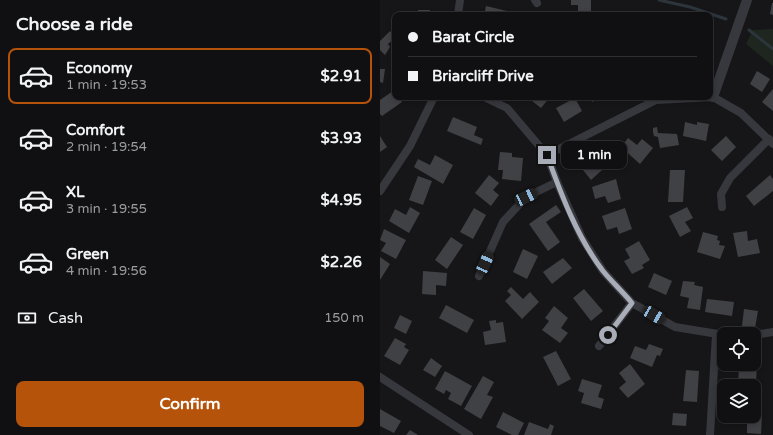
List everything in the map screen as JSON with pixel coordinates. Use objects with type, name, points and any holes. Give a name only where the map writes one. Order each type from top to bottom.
[{"type":"street","points":[[458,12],[460,0]]},
{"type":"street","points":[[722,207],[721,194],[730,178],[771,142],[741,113],[713,97],[747,0]]},
{"type":"street","points":[[380,190],[410,146],[433,100]]},
{"type":"street","points":[[490,100],[506,108],[547,155],[557,182],[582,238],[603,271],[632,303],[675,327],[717,334]]},
{"type":"street","points":[[547,155],[656,100]]},
{"type":"street","points":[[479,276],[503,222],[526,197],[557,182]]},
{"type":"street","points":[[599,346],[632,303]]},
{"type":"street","points":[[761,334],[773,332]]},
{"type":"street","points":[[710,435],[717,365]]},
{"type":"street","points":[[380,377],[469,435]]},
{"type":"shaded area","points":[[773,29],[773,66],[746,44],[753,30]]},
{"type":"building","points":[[571,0],[591,0],[591,12],[578,12],[578,5],[571,5]]},
{"type":"building","points":[[773,3],[773,15],[770,14]]},
{"type":"building","points":[[486,6],[507,11],[507,12],[485,12]]},
{"type":"building","points":[[418,10],[430,10],[430,12],[418,12]]},
{"type":"building","points":[[390,31],[392,34],[392,41],[388,44],[390,47],[385,55],[380,50],[380,41]]},
{"type":"building","points":[[380,69],[385,69],[383,83],[380,82]]},
{"type":"building","points":[[757,71],[770,79],[762,92],[750,84]]},
{"type":"building","points":[[773,89],[773,111],[762,102]]},
{"type":"building","points":[[392,92],[392,100],[400,100],[402,102],[382,116],[380,114],[380,100]]},
{"type":"building","points":[[531,100],[548,100],[541,108]]},
{"type":"building","points":[[571,100],[576,100],[582,111],[564,122],[556,108]]},
{"type":"building","points":[[453,117],[477,127],[474,135],[483,139],[481,145],[447,131]]},
{"type":"building","points":[[685,122],[697,125],[697,122],[709,124],[706,141],[683,136]]},
{"type":"building","points":[[657,127],[658,133],[677,134],[679,145],[660,148],[658,137],[654,136],[653,132],[653,128]]},
{"type":"building","points":[[380,136],[387,147],[380,152]]},
{"type":"building","points":[[726,136],[736,147],[722,161],[711,150]]},
{"type":"building","points":[[628,138],[637,145],[642,139],[653,148],[640,164],[621,147]]},
{"type":"building","points":[[602,149],[612,161],[591,180],[583,170],[591,163],[589,160]]},
{"type":"building","points":[[500,152],[512,153],[512,157],[523,158],[521,181],[502,179],[503,170],[498,170]]},
{"type":"building","points":[[435,155],[453,165],[443,184],[414,167],[418,159],[430,165]]},
{"type":"building","points":[[670,170],[685,170],[683,202],[668,202]]},
{"type":"building","points":[[489,175],[499,183],[493,190],[499,195],[491,206],[475,193]]},
{"type":"building","points":[[770,175],[773,179],[773,191],[754,206],[746,196]]},
{"type":"building","points":[[418,176],[432,181],[423,205],[409,200]]},
{"type":"building","points":[[616,179],[621,199],[608,203],[605,196],[595,199],[592,187]]},
{"type":"building","points":[[556,205],[561,212],[546,222],[560,242],[548,251],[529,224]]},
{"type":"building","points":[[410,207],[420,213],[409,233],[389,221],[395,209],[406,215]]},
{"type":"building","points":[[687,207],[693,218],[685,222],[691,231],[680,237],[669,216]]},
{"type":"building","points":[[474,208],[486,215],[473,239],[460,232]]},
{"type":"building","points":[[625,208],[632,229],[619,234],[617,227],[607,230],[602,216]]},
{"type":"building","points":[[384,229],[406,240],[396,259],[381,251],[386,243],[380,240]]},
{"type":"building","points":[[747,231],[748,241],[757,239],[760,253],[738,257],[733,233]]},
{"type":"building","points":[[703,232],[718,236],[717,240],[720,241],[719,245],[725,246],[720,259],[697,252]]},
{"type":"building","points":[[451,237],[463,245],[447,269],[435,260]]},
{"type":"building","points":[[639,241],[650,260],[642,265],[644,268],[632,274],[624,261],[630,258],[625,249]]},
{"type":"building","points":[[523,249],[538,256],[527,279],[513,272]]},
{"type":"building","points":[[380,257],[390,264],[380,280]]},
{"type":"building","points":[[563,258],[572,268],[552,284],[543,272]]},
{"type":"building","points":[[423,271],[447,273],[446,286],[436,285],[436,295],[422,294]]},
{"type":"building","points":[[654,273],[672,281],[666,295],[648,287]]},
{"type":"building","points":[[683,281],[695,282],[694,285],[703,287],[700,310],[687,308],[689,298],[680,296]]},
{"type":"building","points":[[511,287],[523,299],[530,292],[539,302],[522,319],[505,301],[511,295],[507,291]]},
{"type":"building","points":[[584,289],[603,311],[591,321],[573,298]]},
{"type":"building","points":[[707,299],[734,302],[732,316],[705,312]]},
{"type":"building","points":[[446,305],[474,320],[467,333],[439,318]]},
{"type":"building","points":[[554,306],[568,318],[561,328],[568,333],[560,343],[542,330],[549,321],[545,318]]},
{"type":"building","points":[[744,309],[758,311],[755,327],[742,326]]},
{"type":"building","points":[[400,315],[412,321],[406,334],[394,328]]},
{"type":"building","points":[[496,320],[496,323],[503,322],[506,342],[485,345],[483,332],[491,330],[489,321]]},
{"type":"building","points":[[395,338],[406,344],[404,347],[409,350],[400,365],[384,356]]},
{"type":"building","points":[[649,344],[663,349],[660,356],[657,355],[652,367],[630,358],[635,346],[646,350]]},
{"type":"building","points":[[556,351],[571,379],[558,386],[543,357]]},
{"type":"building","points":[[431,358],[442,366],[435,377],[423,370]]},
{"type":"building","points":[[630,364],[645,384],[628,398],[619,388],[626,382],[619,373]]},
{"type":"building","points":[[686,370],[699,371],[697,402],[683,401]]},
{"type":"building","points":[[445,371],[472,386],[461,406],[448,399],[451,393],[446,390],[444,394],[435,389]]},
{"type":"building","points":[[739,371],[757,371],[756,379],[738,379]]},
{"type":"building","points":[[483,376],[494,382],[487,395],[493,397],[481,419],[464,409]]},
{"type":"building","points":[[582,379],[602,385],[598,397],[604,399],[601,409],[581,403],[584,393],[578,391]]},
{"type":"building","points":[[380,409],[401,421],[394,433],[380,426]]},
{"type":"building","points":[[503,412],[524,423],[518,435],[512,435],[496,427]]},
{"type":"building","points":[[673,413],[687,414],[686,426],[672,425]]},
{"type":"building","points":[[762,414],[761,434],[747,433],[747,424],[738,423],[761,423]]},
{"type":"building","points":[[529,422],[548,429],[550,424],[554,426],[551,435],[524,435]]},
{"type":"building","points":[[410,430],[418,435],[406,435]]},
{"type":"waterway","points":[[659,0],[705,12]]},
{"type":"waterway","points":[[713,15],[726,19]]},
{"type":"waterway","points":[[749,30],[773,49]]},
{"type":"route","points":[[547,155],[557,182],[582,238],[603,271],[632,303],[608,335]]}]
